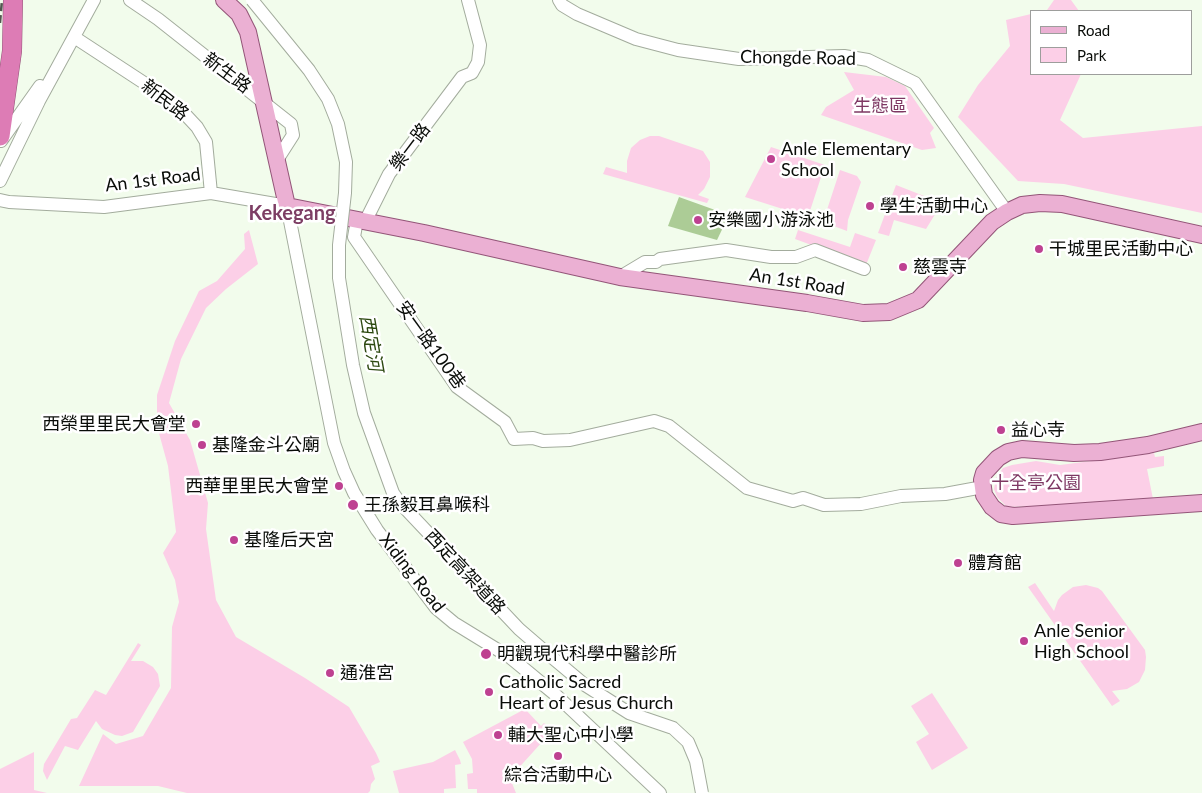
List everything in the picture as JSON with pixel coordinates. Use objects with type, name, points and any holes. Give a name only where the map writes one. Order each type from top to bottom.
[{"type":"highway","points":[[0,136],[11,61],[13,0]]},
{"type":"main road","points":[[224,0],[239,14],[248,32],[287,206]]},
{"type":"main road","name":"An 1st Road","points":[[287,206],[424,233],[620,277],[807,303],[862,314],[889,312],[913,303],[923,296],[992,222],[1007,212],[1030,204],[1062,204],[1202,234]]},
{"type":"main road","points":[[1202,432],[1100,452],[1074,453],[1022,449],[1008,452],[991,464],[984,473],[982,480],[984,495],[992,507],[1001,514],[1013,516],[1202,504]]},
{"type":"street","points":[[0,181],[39,101],[94,0]]},
{"type":"street","name":"新生路","points":[[130,0],[158,19],[264,101]]},
{"type":"street","name":"西定高架道路","points":[[252,0],[309,70],[328,99],[338,124],[346,162],[345,193],[339,245],[339,278],[353,365],[364,413],[393,493],[519,629],[548,654],[585,685],[629,713],[673,728],[688,742],[696,761],[702,793]]},
{"type":"street","name":"樂一路","points":[[352,220],[462,77],[472,73],[478,62],[480,45],[468,0]]},
{"type":"street","name":"Chongde Road","points":[[559,0],[562,5],[577,14],[636,38],[678,50],[739,59],[851,56],[868,60],[884,67],[915,83],[1007,212]]},
{"type":"street","points":[[0,143],[74,37]]},
{"type":"street","name":"新民路","points":[[74,37],[161,94],[198,127],[206,142],[211,193]]},
{"type":"street","name":"An 1st Road","points":[[1,202],[104,207],[211,193],[287,206]]},
{"type":"street","name":"Xiding Road","points":[[287,206],[334,443],[354,493],[377,530],[436,608],[454,623],[511,658],[528,672],[557,696],[660,793]]},
{"type":"street","name":"安一路100巷","points":[[352,220],[354,237],[457,387],[505,422],[514,438],[533,438],[543,441],[570,440],[654,421],[669,426],[747,488],[793,501],[803,498],[824,505],[861,504],[901,496],[945,494],[983,487]]},
{"type":"street","points":[[620,277],[644,262],[656,262],[660,259],[726,250],[771,258],[796,257],[815,250],[864,269]]},
{"type":"green space","points":[[1054,0],[1071,0],[1078,10],[1047,10]]},
{"type":"green space","points":[[1030,14],[1030,75],[1081,75],[1060,120],[1083,138],[1202,126],[1202,213],[1064,184],[1018,181],[958,117],[978,85],[1010,46],[1006,20]]},
{"type":"green space","name":"生態區","points":[[844,72],[886,77],[905,86],[934,128],[930,133],[936,148],[922,150],[821,115],[826,107],[854,90]]},
{"type":"green space","points":[[650,136],[659,136],[703,151],[710,162],[710,177],[704,189],[698,195],[709,199],[707,203],[603,174],[606,167],[627,173],[627,161],[631,148],[640,140]]},
{"type":"green space","points":[[771,147],[825,165],[808,217],[745,197]]},
{"type":"green space","points":[[840,170],[857,176],[861,182],[848,220],[847,231],[823,222]]},
{"type":"green space","points":[[896,185],[942,203],[926,229],[894,220],[889,236],[878,233]]},
{"type":"green space","points":[[249,230],[258,264],[226,289],[206,308],[181,359],[169,403],[190,440],[208,503],[206,529],[216,600],[236,637],[349,707],[380,762],[371,766],[375,779],[368,793],[187,793],[158,786],[79,786],[103,734],[116,744],[143,736],[171,688],[172,627],[179,602],[175,580],[163,553],[176,532],[168,466],[157,426],[157,395],[175,341],[199,291],[217,281],[245,249],[244,234]]},
{"type":"green space","points":[[798,230],[850,247],[855,233],[876,240],[866,265],[795,239]]},
{"type":"green space","name":"十全亭公園","points":[[1154,453],[1155,457],[1164,456],[1164,466],[1147,469],[1153,499],[1007,507],[997,497],[994,489],[996,478],[1003,468],[1012,465],[1036,461],[1060,465]]},
{"type":"green space","points":[[1035,583],[1054,611],[1058,600],[1073,587],[1086,585],[1098,588],[1145,650],[1145,670],[1139,682],[1127,689],[1112,691],[1120,701],[1112,706],[1028,587]]},
{"type":"green space","points":[[138,643],[141,645],[131,661],[143,661],[153,667],[158,674],[160,686],[133,732],[122,736],[115,735],[102,729],[96,721],[78,750],[65,746],[47,780],[43,771],[44,764],[71,719],[77,718],[95,690],[106,695]]},
{"type":"green space","points":[[932,693],[968,748],[932,770],[916,742],[929,734],[911,706]]},
{"type":"green space","points":[[525,709],[541,726],[544,723],[552,731],[515,772],[509,776],[516,793],[477,793],[477,789],[468,789],[467,774],[473,773],[472,759],[463,742]]},
{"type":"green space","points":[[455,750],[461,764],[455,765],[456,788],[444,789],[444,793],[399,793],[393,771],[433,762]]},
{"type":"green space","points":[[34,752],[34,790],[47,793],[0,793],[0,769]]},
{"type":"shaded area","name":"安樂國小游泳池","points":[[679,197],[729,215],[717,240],[668,226]]},
{"type":"railway","points":[[0,23],[2,0]]},
{"type":"place","name":"Anle Elementary School","points":[[771,159]]},
{"type":"place","name":"學生活動中心","points":[[870,206]]},
{"type":"place","name":"安樂國小游泳池","points":[[698,220]]},
{"type":"place","name":"干城里民活動中心","points":[[1039,249]]},
{"type":"place","name":"慈雲寺","points":[[903,267]]},
{"type":"place","name":"西榮里里民大會堂","points":[[196,424]]},
{"type":"place","name":"益心寺","points":[[1001,430]]},
{"type":"place","name":"基隆金斗公廟","points":[[202,445]]},
{"type":"place","name":"西華里里民大會堂","points":[[339,486]]},
{"type":"place","name":"王孫毅耳鼻喉科","points":[[353,505]]},
{"type":"place","name":"基隆后天宮","points":[[234,540]]},
{"type":"place","name":"體育館","points":[[958,563]]},
{"type":"place","name":"Anle Senior High School","points":[[1024,641]]},
{"type":"place","name":"明觀現代科學中醫診所","points":[[486,654]]},
{"type":"place","name":"通淮宮","points":[[330,673]]},
{"type":"place","name":"Catholic Sacred Heart of Jesus Church","points":[[489,692]]},
{"type":"place","name":"輔大聖心中小學","points":[[498,735]]},
{"type":"place","name":"綜合活動中心","points":[[558,756]]},
{"type":"district","name":"Kekegang","points":[[292,214]]},
{"type":"water label","name":"西定河","points":[[371,343]]}]
